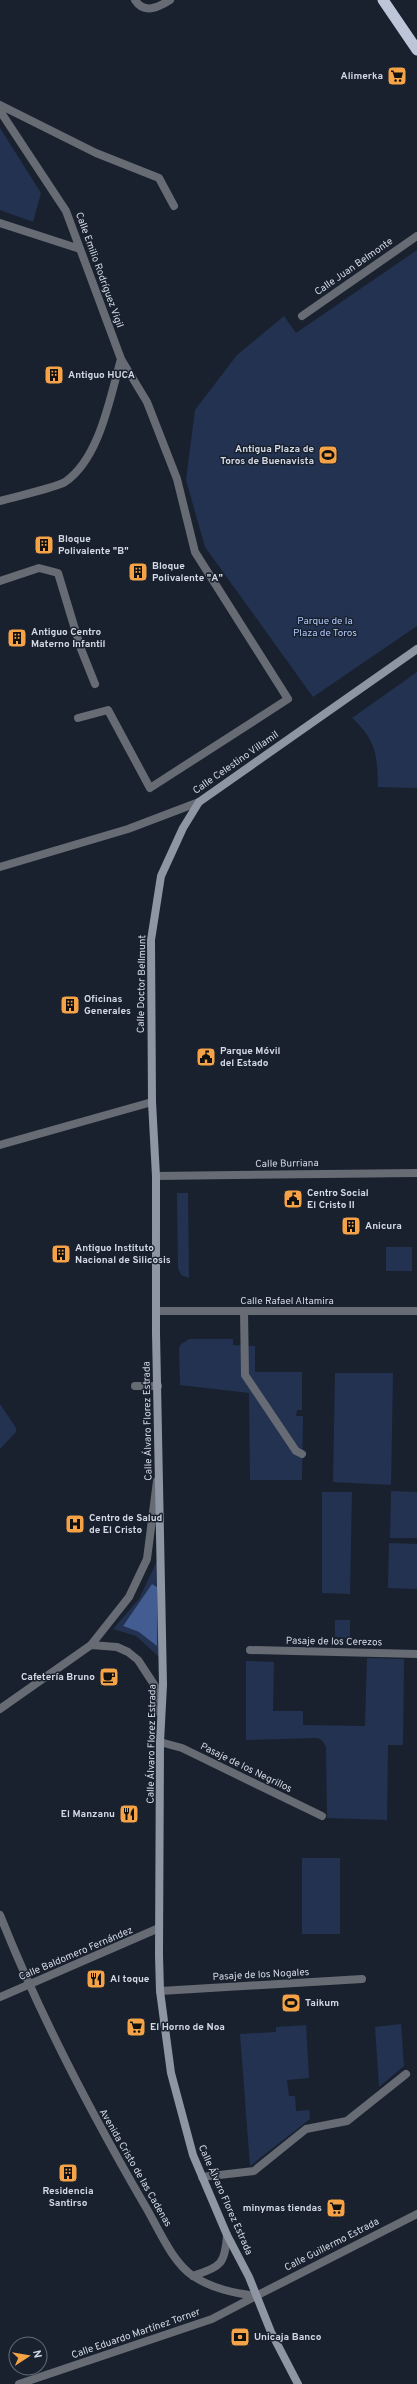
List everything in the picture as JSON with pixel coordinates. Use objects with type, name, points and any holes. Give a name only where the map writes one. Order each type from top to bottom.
[{"type":"highway","points":[[383,0],[417,50]]},
{"type":"main road","name":"Calle Celestino Villamil","points":[[199,802],[417,649]]},
{"type":"main road","name":"Calle Doctor Bellmunt","points":[[156,1176],[152,1102],[151,940],[161,876],[183,828],[199,802]]},
{"type":"main road","name":"Calle Álvaro Florez Estrada","points":[[156,1176],[159,1466],[162,1521],[163,1685],[160,1716],[160,1991],[171,2074],[186,2133],[202,2177],[227,2235],[249,2277],[256,2296]]},
{"type":"main road","points":[[256,2296],[271,2332],[298,2384]]},
{"type":"street","points":[[135,0],[139,7],[148,10],[162,5],[170,0]]},
{"type":"street","points":[[0,105],[96,153],[159,178],[174,206]]},
{"type":"street","name":"Calle Emilio Rodríguez Vigil","points":[[0,111],[66,211],[121,359],[150,409],[176,479],[195,552],[288,699],[150,788],[108,710],[78,718]]},
{"type":"street","points":[[0,223],[80,249]]},
{"type":"street","name":"Calle Juan Belmonte","points":[[302,316],[417,236]]},
{"type":"street","points":[[0,501],[64,482],[82,466],[104,421],[121,359]]},
{"type":"street","points":[[0,581],[39,568],[58,573],[81,649],[96,684]]},
{"type":"street","name":"Calle Celestino Villamil","points":[[0,867],[128,830],[199,802]]},
{"type":"street","points":[[0,1145],[152,1102]]},
{"type":"street","name":"Calle Burriana","points":[[156,1176],[417,1173]]},
{"type":"street","name":"Calle Rafael Altamira","points":[[157,1311],[417,1311]]},
{"type":"street","points":[[244,1311],[245,1375],[296,1451],[302,1454]]},
{"type":"street","points":[[135,1386],[158,1386]]},
{"type":"street","points":[[0,1709],[92,1645],[129,1597],[147,1559],[159,1466]]},
{"type":"street","points":[[92,1645],[117,1647],[128,1652],[138,1660],[155,1686],[160,1716]]},
{"type":"street","name":"Pasaje de los Cerezos","points":[[250,1650],[417,1654]]},
{"type":"street","name":"Pasaje de los Negrillos","points":[[160,1742],[182,1748],[322,1816]]},
{"type":"street","name":"Avenida Cristo de las Cadenas","points":[[0,1916],[28,1985],[94,2118],[170,2248],[193,2276],[223,2291],[256,2296]]},
{"type":"street","name":"Calle Baldomero Fernández","points":[[0,1997],[159,1928]]},
{"type":"street","name":"Pasaje de los Nogales","points":[[160,1991],[362,1979]]},
{"type":"street","points":[[202,2177],[254,2171],[306,2128],[347,2121],[406,2074]]},
{"type":"street","name":"Calle Guillermo Estrada","points":[[256,2296],[417,2214]]},
{"type":"street","points":[[193,2276],[217,2268],[226,2254],[227,2235]]},
{"type":"street","name":"Calle Eduardo Martínez Torner","points":[[19,2384],[212,2319],[256,2296]]},
{"type":"green space","points":[[0,128],[41,193],[33,222],[0,210]]},
{"type":"green space","name":"Parque de la Plaza de Toros","points":[[417,250],[417,626],[313,697],[205,547],[186,480],[195,410],[237,355],[284,316],[296,333]]},
{"type":"green space","points":[[417,672],[417,788],[378,787],[377,766],[374,749],[366,734],[352,718]]},
{"type":"green space","points":[[177,1193],[188,1193],[189,1278],[181,1275],[178,1268]]},
{"type":"green space","points":[[386,1247],[412,1247],[412,1271],[386,1271]]},
{"type":"green space","points":[[189,1339],[233,1339],[233,1345],[255,1346],[255,1372],[302,1372],[302,1410],[297,1410],[296,1416],[303,1416],[302,1480],[250,1480],[249,1393],[180,1385],[179,1348],[181,1344]]},
{"type":"green space","points":[[335,1373],[393,1373],[391,1485],[333,1482]]},
{"type":"green space","points":[[0,1404],[16,1428],[16,1432],[0,1449]]},
{"type":"green space","points":[[391,1491],[417,1492],[417,1538],[390,1538]]},
{"type":"green space","points":[[322,1492],[352,1492],[350,1594],[322,1593]]},
{"type":"green space","points":[[389,1543],[417,1544],[417,1589],[388,1588]]},
{"type":"green space","points":[[158,1559],[159,1657],[136,1636],[113,1629],[139,1599]],"holes":[[[152,1584],[157,1587],[157,1645],[139,1632],[123,1626]]]},
{"type":"green space","points":[[335,1620],[350,1620],[350,1638],[335,1637]]},
{"type":"green space","points":[[367,1658],[404,1659],[403,1745],[388,1745],[387,1820],[327,1818],[326,1747],[322,1740],[317,1738],[246,1740],[246,1661],[274,1662],[273,1711],[303,1711],[303,1725],[365,1726]]},
{"type":"green space","points":[[302,1858],[340,1858],[340,1934],[302,1934]]},
{"type":"green space","points":[[401,2024],[404,2066],[379,2087],[375,2027]]},
{"type":"green space","points":[[306,2025],[309,2078],[287,2080],[289,2096],[295,2096],[296,2111],[309,2110],[310,2119],[250,2166],[240,2034],[276,2032],[276,2027]]},
{"type":"shaded area","points":[[152,1584],[157,1587],[157,1646],[139,1632],[123,1626]]},
{"type":"place","name":"Alimerka","points":[[397,76]]},
{"type":"place","name":"Antiguo HUCA","points":[[54,375]]},
{"type":"place","name":"Antigua Plaza de Toros de Buenavista","points":[[328,455]]},
{"type":"place","name":"Bloque Polivalente \"B\"","points":[[44,545]]},
{"type":"place","name":"Bloque Polivalente \"A\"","points":[[138,572]]},
{"type":"place","name":"Antiguo Centro Materno Infantil","points":[[17,638]]},
{"type":"place","name":"Oficinas Generales","points":[[70,1005]]},
{"type":"place","name":"Parque Móvil del Estado","points":[[206,1057]]},
{"type":"place","name":"Centro Social El Cristo II","points":[[293,1199]]},
{"type":"place","name":"Anicura","points":[[351,1226]]},
{"type":"place","name":"Antiguo Instituto Nacional de Silicosis","points":[[61,1254]]},
{"type":"place","name":"Centro de Salud de El Cristo","points":[[75,1524]]},
{"type":"place","name":"Cafetería Bruno","points":[[109,1677]]},
{"type":"place","name":"El Manzanu","points":[[129,1814]]},
{"type":"place","name":"Al toque","points":[[96,1979]]},
{"type":"place","name":"Taikum","points":[[291,2003]]},
{"type":"place","name":"El Horno de Noa","points":[[136,2027]]},
{"type":"place","name":"Residencia Santirso","points":[[68,2173]]},
{"type":"place","name":"minymas tiendas","points":[[336,2208]]},
{"type":"place","name":"Unicaja Banco","points":[[240,2337]]}]
